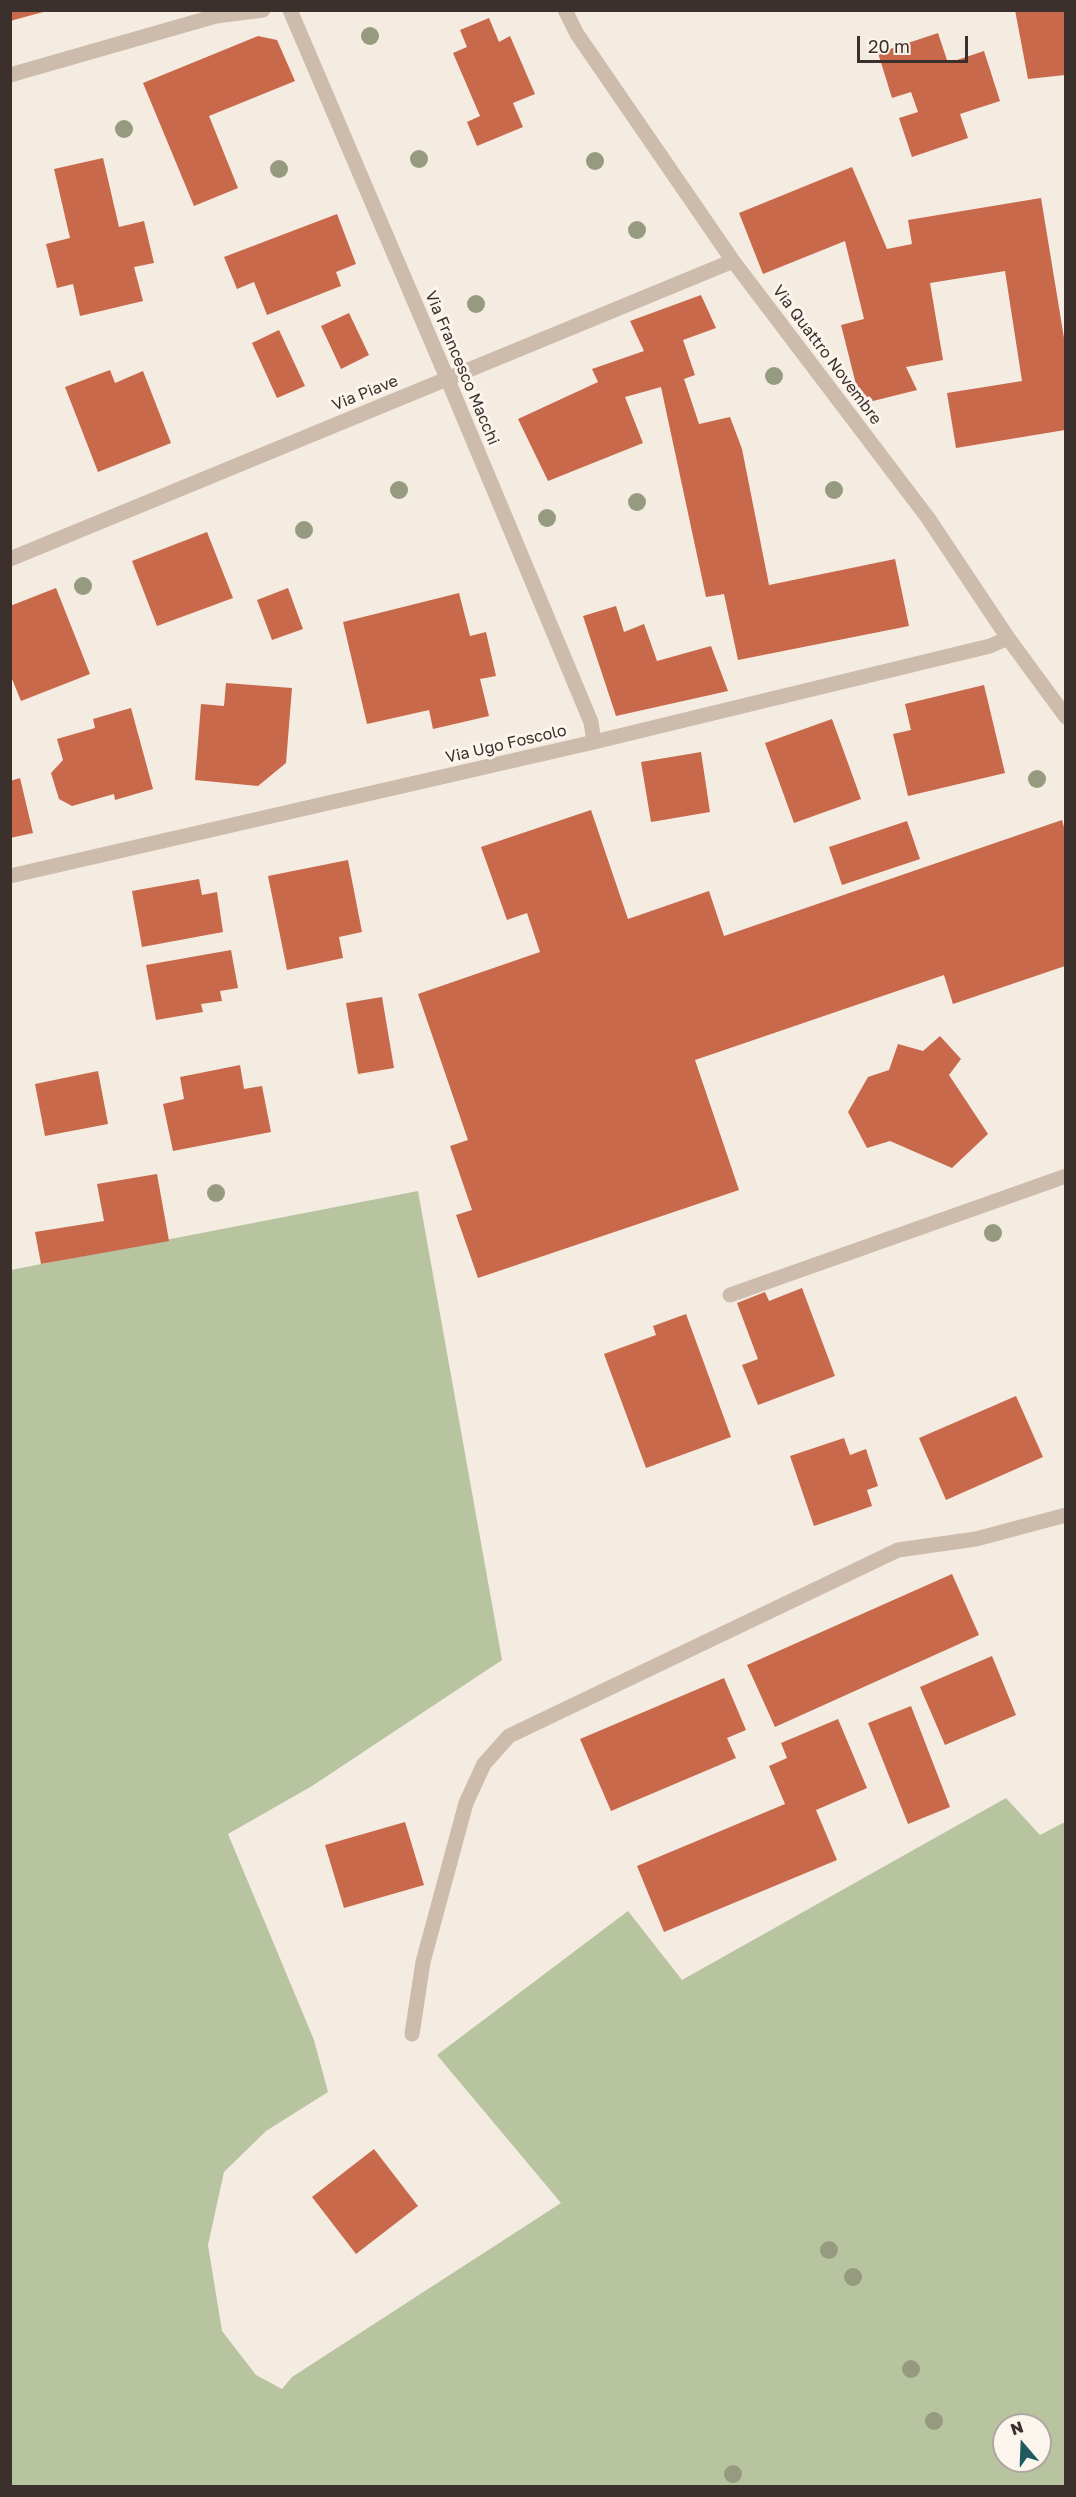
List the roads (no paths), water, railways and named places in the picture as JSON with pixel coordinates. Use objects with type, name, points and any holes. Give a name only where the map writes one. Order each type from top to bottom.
[{"type":"street","points":[[10,75],[216,16],[262,10]]},
{"type":"street","name":"Via Francesco Macchi","points":[[290,10],[591,722],[594,742]]},
{"type":"street","name":"Via Quattro Novembre","points":[[565,10],[577,34],[734,261],[928,518],[1008,638],[1065,717]]},
{"type":"street","name":"Via Piave","points":[[10,559],[734,261]]},
{"type":"street","name":"Via Ugo Foscolo","points":[[10,876],[594,742],[990,646],[1008,638]]},
{"type":"street","points":[[730,1295],[1065,1176]]},
{"type":"street","points":[[412,2034],[423,1962],[466,1803],[484,1764],[510,1736],[898,1550],[976,1539],[1065,1515]]}]
